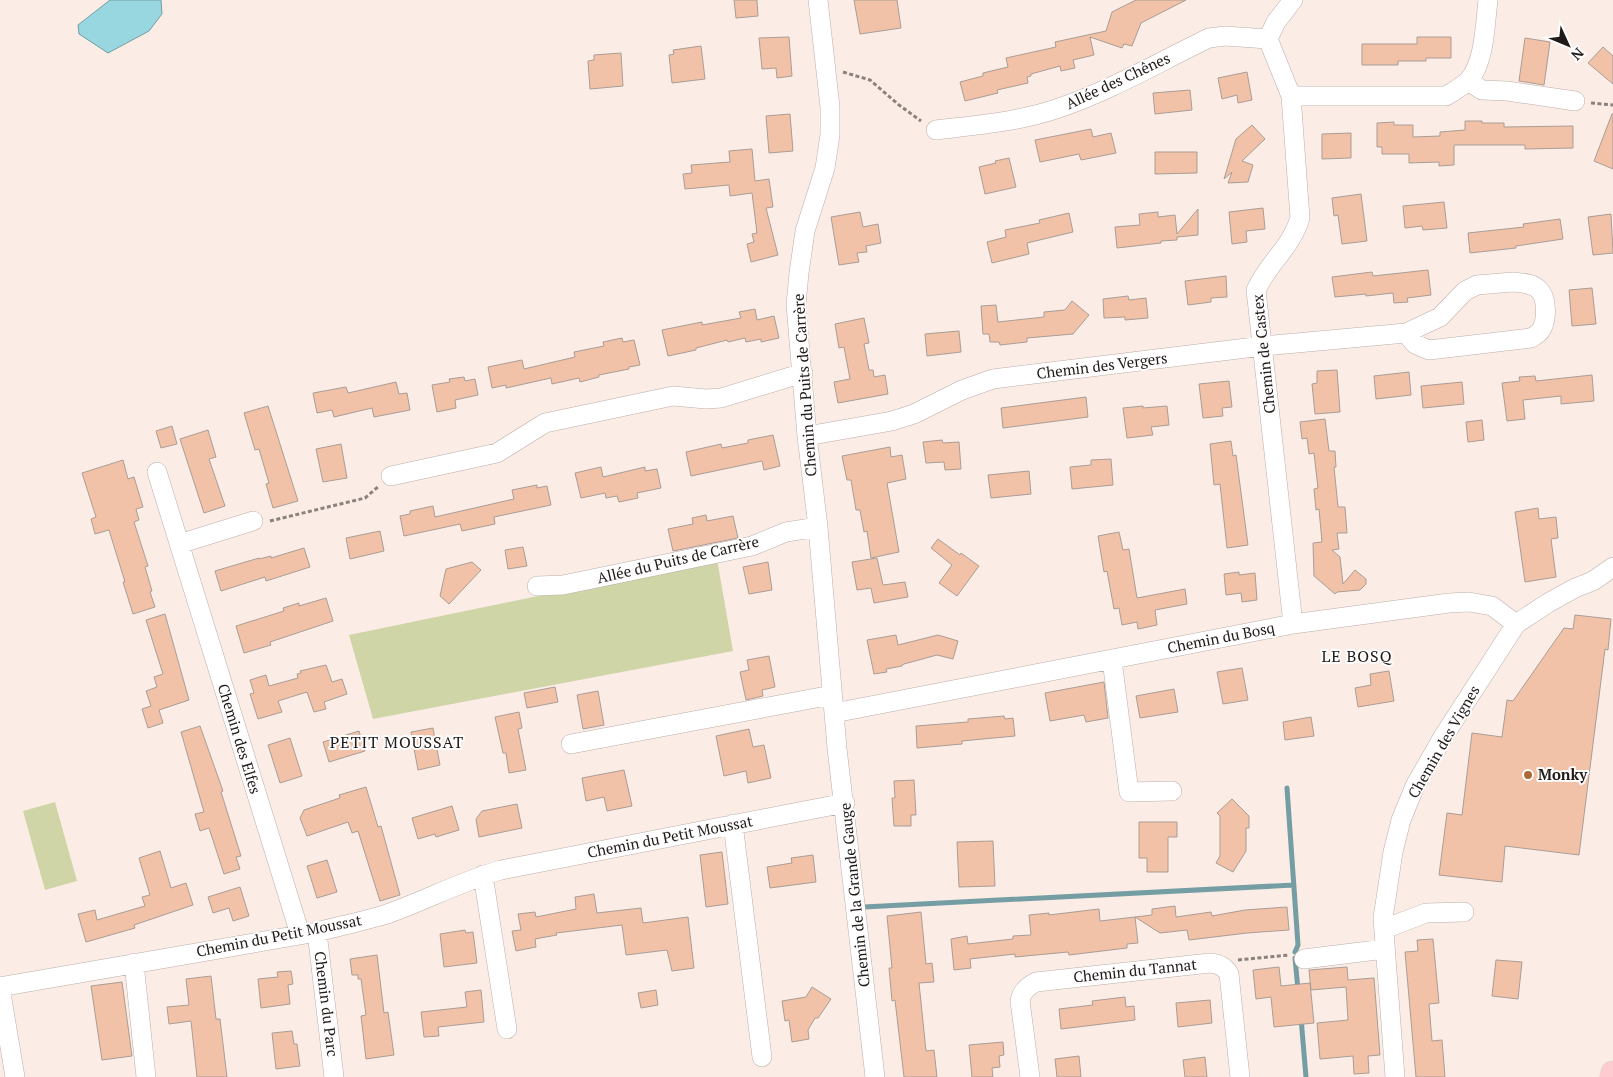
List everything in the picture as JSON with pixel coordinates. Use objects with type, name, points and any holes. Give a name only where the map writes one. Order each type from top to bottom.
[{"type":"main road","points":[[1612,1077],[1613,1073]]},
{"type":"street","name":"Chemin du Puits de Carrère","points":[[818,0],[830,107],[830,135],[826,168],[806,231],[796,305],[803,373],[806,436],[818,527],[833,704]]},
{"type":"street","points":[[1268,39],[1276,22],[1293,0]]},
{"type":"street","points":[[1291,96],[1446,96],[1459,89],[1475,71],[1480,58],[1488,0]]},
{"type":"street","name":"Allée des Chênes","points":[[936,130],[1004,122],[1056,109],[1114,86],[1209,38],[1225,36],[1268,39]]},
{"type":"street","name":"Chemin de Castex","points":[[1268,39],[1291,96],[1300,218],[1296,232],[1261,278],[1256,290],[1293,624]]},
{"type":"street","points":[[1468,81],[1482,90],[1507,91],[1575,101]]},
{"type":"street","name":"Chemin des Vergers","points":[[806,436],[886,422],[914,414],[962,390],[993,379],[1263,346],[1406,333],[1440,317],[1465,290],[1477,285],[1513,282],[1532,285],[1541,291],[1544,300],[1545,320],[1543,327],[1539,333],[1531,338],[1429,350],[1415,344],[1406,333]]},
{"type":"street","points":[[391,476],[497,454],[545,423],[673,396],[706,399],[721,398],[803,373]]},
{"type":"street","name":"Chemin des Elfes","points":[[157,472],[179,544],[308,933]]},
{"type":"street","points":[[179,544],[252,521]]},
{"type":"street","name":"Allée du Puits de Carrère","points":[[537,586],[563,585],[752,546],[786,532],[818,527]]},
{"type":"street","points":[[1516,624],[1548,603],[1593,580],[1613,567]]},
{"type":"street","points":[[1593,580],[1613,583]]},
{"type":"street","name":"Chemin du Bosq","points":[[571,744],[1112,660],[1293,624],[1449,603],[1469,602],[1492,606],[1516,624]]},
{"type":"street","name":"Chemin des Vignes","points":[[1394,1077],[1383,918],[1393,852],[1401,820],[1415,786],[1443,737],[1516,624]]},
{"type":"street","points":[[1112,660],[1129,792],[1172,791]]},
{"type":"street","name":"Chemin de la Grande Gauge","points":[[833,704],[874,1077]]},
{"type":"street","name":"Chemin du Petit Moussat","points":[[0,987],[308,933],[388,913],[483,875],[501,870],[845,803]]},
{"type":"street","points":[[733,824],[762,1058]]},
{"type":"street","points":[[483,875],[507,1029]]},
{"type":"street","points":[[1384,929],[1426,913],[1464,912]]},
{"type":"street","name":"Chemin du Parc","points":[[308,933],[334,1077]]},
{"type":"street","points":[[1304,958],[1385,949]]},
{"type":"street","points":[[134,963],[146,1077]]},
{"type":"street","name":"Chemin du Tannat","points":[[1030,1077],[1020,1001],[1027,986],[1042,981],[1210,963],[1218,964],[1225,968]]},
{"type":"street","points":[[1225,968],[1229,974],[1240,1077]]},
{"type":"street","points":[[0,987],[15,1077]]},
{"type":"path","points":[[825,69],[858,75],[870,80],[904,109],[936,130]]},
{"type":"path","points":[[252,521],[273,521],[365,498],[391,476]]},
{"type":"path","points":[[1225,968],[1239,960],[1296,954],[1304,958]]},
{"type":"green space","points":[[717,559],[733,651],[373,719],[349,635]]},
{"type":"green space","points":[[55,802],[77,881],[45,890],[23,811]]},
{"type":"water","points":[[110,0],[161,0],[162,14],[149,31],[108,53],[79,34],[78,25]]},
{"type":"building","points":[[734,0],[757,0],[758,16],[736,18]]},
{"type":"building","points":[[854,0],[897,0],[901,28],[860,34]]},
{"type":"building","points":[[1136,0],[1186,0],[1141,23],[1132,46],[1124,44],[1122,48],[1090,37],[1094,55],[1073,60],[1075,68],[1061,71],[1060,66],[1031,74],[1031,76],[1027,77],[1028,83],[997,90],[998,93],[965,101],[960,82],[983,76],[983,73],[1008,67],[1006,58],[1056,47],[1055,42],[1106,31],[1112,12]]},
{"type":"building","points":[[789,37],[792,76],[777,78],[776,68],[762,69],[759,38]]},
{"type":"building","points":[[1417,37],[1451,37],[1451,58],[1426,58],[1426,61],[1398,61],[1398,65],[1362,65],[1362,44],[1417,44]]},
{"type":"building","points":[[1525,38],[1550,42],[1544,85],[1519,81]]},
{"type":"building","points":[[701,46],[705,79],[672,83],[669,55],[674,54],[673,50]]},
{"type":"building","points":[[1603,47],[1613,56],[1613,84],[1588,63]]},
{"type":"building","points":[[621,53],[623,86],[590,89],[588,61],[594,60],[594,55]]},
{"type":"building","points":[[1247,72],[1252,100],[1238,103],[1237,95],[1222,99],[1218,78]]},
{"type":"building","points":[[1190,90],[1192,110],[1155,114],[1153,93]]},
{"type":"building","points":[[790,114],[793,151],[769,153],[766,116]]},
{"type":"building","points":[[1613,114],[1613,169],[1594,161]]},
{"type":"building","points":[[1465,121],[1504,123],[1504,127],[1573,126],[1573,148],[1525,149],[1525,145],[1454,145],[1454,165],[1439,166],[1439,162],[1409,163],[1409,154],[1382,154],[1382,147],[1377,147],[1377,123],[1394,122],[1394,125],[1413,125],[1413,137],[1440,136],[1440,132],[1465,130]]},
{"type":"building","points":[[1252,125],[1265,139],[1242,161],[1253,165],[1248,182],[1228,183],[1232,172],[1224,179],[1236,139]]},
{"type":"building","points":[[1091,129],[1093,137],[1111,133],[1116,153],[1081,160],[1079,154],[1040,162],[1035,140]]},
{"type":"building","points":[[1351,133],[1351,158],[1322,159],[1322,134]]},
{"type":"building","points":[[752,149],[755,181],[769,179],[773,207],[766,208],[778,255],[751,262],[747,244],[754,242],[752,234],[757,233],[752,193],[730,196],[729,185],[685,189],[683,174],[692,173],[691,165],[730,162],[729,151]]},
{"type":"building","points":[[1155,152],[1197,152],[1197,173],[1155,174]]},
{"type":"building","points":[[1009,158],[1016,187],[985,194],[979,167]]},
{"type":"building","points":[[1361,194],[1367,241],[1342,244],[1338,215],[1334,216],[1332,198]]},
{"type":"building","points":[[1444,202],[1447,228],[1423,230],[1422,226],[1405,228],[1403,206]]},
{"type":"building","points":[[1263,208],[1265,229],[1246,231],[1247,242],[1232,244],[1229,212]]},
{"type":"building","points":[[1198,209],[1198,235],[1177,237],[1177,240],[1161,241],[1161,243],[1117,248],[1115,227],[1140,225],[1139,214],[1158,212],[1158,217],[1175,215],[1177,234]]},
{"type":"building","points":[[860,212],[863,227],[878,224],[881,243],[866,246],[867,252],[857,253],[859,262],[839,265],[831,217]]},
{"type":"building","points":[[1069,213],[1073,232],[1027,243],[1029,254],[992,263],[987,242],[1006,237],[1005,230],[1040,223],[1039,220]]},
{"type":"building","points":[[1611,214],[1613,253],[1593,255],[1588,217]]},
{"type":"building","points":[[1560,219],[1563,239],[1516,246],[1516,248],[1470,253],[1468,233],[1524,227],[1523,224]]},
{"type":"building","points":[[1428,270],[1431,295],[1407,298],[1408,302],[1394,303],[1393,293],[1335,297],[1332,277],[1372,272],[1373,276]]},
{"type":"building","points":[[1226,276],[1227,297],[1211,298],[1211,302],[1188,305],[1185,281]]},
{"type":"building","points":[[1592,288],[1596,324],[1572,326],[1569,290]]},
{"type":"building","points":[[1128,296],[1129,300],[1146,298],[1148,318],[1125,320],[1125,317],[1104,318],[1103,299]]},
{"type":"building","points":[[1072,301],[1089,315],[1073,334],[1027,338],[1027,342],[1000,345],[999,342],[990,342],[989,334],[983,334],[981,306],[996,305],[998,322],[1044,317],[1044,312],[1065,310]]},
{"type":"building","points":[[755,309],[757,320],[774,316],[779,338],[761,342],[761,339],[746,342],[745,338],[728,342],[727,340],[696,348],[696,350],[668,356],[662,330],[702,322],[702,325],[741,318],[739,312]]},
{"type":"building","points":[[864,318],[869,343],[864,344],[869,370],[873,370],[874,377],[885,375],[888,394],[838,403],[834,382],[850,379],[844,347],[839,348],[835,324]]},
{"type":"building","points":[[959,331],[961,352],[927,356],[925,334]]},
{"type":"building","points":[[622,338],[623,342],[634,340],[640,365],[599,375],[599,377],[580,382],[579,378],[552,384],[551,378],[506,388],[506,385],[492,388],[488,367],[522,360],[524,369],[575,357],[574,352],[604,346],[603,342]]},
{"type":"building","points":[[1337,370],[1340,412],[1315,414],[1312,384],[1317,383],[1317,371]]},
{"type":"building","points":[[1409,372],[1411,395],[1376,399],[1374,376]]},
{"type":"building","points":[[1592,375],[1594,401],[1561,404],[1561,396],[1523,400],[1525,419],[1507,421],[1502,383],[1520,381],[1519,377],[1535,376],[1536,381]]},
{"type":"building","points":[[464,377],[465,381],[475,379],[478,395],[455,400],[456,408],[437,412],[432,385],[450,382],[449,379]]},
{"type":"building","points":[[1229,381],[1232,407],[1222,408],[1223,416],[1203,418],[1199,384]]},
{"type":"building","points":[[396,382],[399,394],[407,393],[410,410],[374,417],[372,408],[334,417],[332,410],[317,413],[313,393],[346,387],[348,393]]},
{"type":"building","points":[[1462,382],[1464,404],[1423,408],[1421,386]]},
{"type":"building","points":[[1086,397],[1088,417],[1003,428],[1001,408]]},
{"type":"building","points":[[268,406],[298,501],[273,508],[266,484],[269,483],[259,449],[255,450],[244,413]]},
{"type":"building","points":[[1143,406],[1143,408],[1167,406],[1169,425],[1151,427],[1153,435],[1127,438],[1123,408]]},
{"type":"building","points":[[1325,419],[1329,451],[1335,451],[1336,467],[1334,467],[1338,507],[1345,507],[1347,533],[1337,533],[1339,549],[1332,550],[1340,557],[1343,584],[1355,570],[1366,579],[1366,584],[1360,590],[1337,592],[1335,594],[1314,576],[1313,543],[1322,542],[1319,509],[1316,510],[1314,489],[1318,488],[1314,453],[1309,454],[1307,438],[1302,439],[1300,422]]},
{"type":"building","points":[[1482,420],[1484,440],[1468,442],[1466,422]]},
{"type":"building","points":[[172,426],[177,444],[161,448],[156,431]]},
{"type":"building","points":[[208,430],[216,457],[209,459],[225,506],[204,513],[180,439]]},
{"type":"building","points":[[773,435],[780,466],[764,470],[762,461],[691,476],[686,452],[721,444],[722,448],[748,443],[748,440]]},
{"type":"building","points":[[942,440],[943,443],[959,442],[961,469],[945,470],[944,462],[926,463],[923,442]]},
{"type":"building","points":[[1231,441],[1233,456],[1236,455],[1248,545],[1227,548],[1220,484],[1214,485],[1210,444]]},
{"type":"building","points":[[341,444],[347,478],[323,482],[316,449]]},
{"type":"building","points":[[890,447],[891,457],[902,455],[906,479],[887,483],[899,552],[871,558],[867,531],[864,532],[860,510],[856,510],[851,480],[847,480],[842,456]]},
{"type":"building","points":[[1111,459],[1113,485],[1072,489],[1070,467],[1091,465],[1091,460]]},
{"type":"building","points":[[123,460],[128,479],[134,477],[143,507],[136,509],[139,520],[134,522],[148,566],[145,567],[155,607],[133,614],[109,530],[95,534],[91,519],[96,517],[82,473]]},
{"type":"building","points":[[601,467],[603,477],[645,467],[645,471],[657,469],[661,488],[637,493],[638,498],[619,502],[617,496],[606,498],[605,493],[581,498],[575,473]]},
{"type":"building","points":[[1029,471],[1031,494],[991,498],[988,475]]},
{"type":"building","points":[[537,485],[537,488],[547,486],[551,505],[494,517],[495,524],[462,531],[460,524],[404,536],[400,516],[410,514],[410,511],[433,506],[435,517],[514,499],[512,490]]},
{"type":"building","points":[[1538,508],[1539,519],[1556,517],[1558,538],[1551,539],[1556,577],[1525,582],[1515,512]]},
{"type":"building","points":[[706,515],[707,521],[733,516],[738,538],[673,551],[668,529],[693,524],[692,518]]},
{"type":"building","points":[[380,531],[384,551],[350,559],[346,538]]},
{"type":"building","points":[[1119,532],[1123,550],[1129,549],[1137,598],[1185,589],[1187,604],[1155,610],[1157,625],[1138,629],[1137,622],[1122,625],[1119,608],[1114,609],[1107,571],[1104,572],[1098,536]]},
{"type":"building","points":[[938,539],[979,566],[957,596],[939,583],[952,565],[931,548]]},
{"type":"building","points":[[523,547],[527,566],[508,569],[505,550]]},
{"type":"building","points":[[304,548],[310,567],[266,581],[265,577],[221,591],[215,571],[259,558],[271,556],[271,558]]},
{"type":"building","points":[[877,558],[883,585],[905,582],[908,597],[874,603],[871,588],[857,590],[852,562]]},
{"type":"building","points":[[472,562],[481,570],[449,604],[440,596],[446,569]]},
{"type":"building","points":[[768,562],[772,590],[749,594],[743,567]]},
{"type":"building","points":[[1239,572],[1239,575],[1255,573],[1257,600],[1242,602],[1241,593],[1226,595],[1224,574]]},
{"type":"building","points":[[326,598],[333,621],[270,642],[271,645],[244,653],[236,626],[284,611],[283,608],[299,603],[299,606]]},
{"type":"building","points":[[165,614],[189,700],[159,710],[163,723],[148,728],[142,709],[151,706],[146,691],[157,687],[154,677],[163,674],[146,620]]},
{"type":"building","name":"Monky","points":[[1575,615],[1611,619],[1608,650],[1605,649],[1579,855],[1505,846],[1502,882],[1439,875],[1447,813],[1462,815],[1472,733],[1502,737],[1507,700],[1513,701],[1564,628],[1573,629]]},
{"type":"building","points":[[896,635],[898,645],[938,635],[958,641],[953,659],[937,655],[886,669],[887,672],[874,674],[867,640]]},
{"type":"building","points":[[769,656],[775,687],[762,690],[763,696],[746,700],[740,672],[749,670],[747,660]]},
{"type":"building","points":[[326,665],[332,682],[342,679],[347,694],[324,702],[326,709],[314,712],[307,692],[278,701],[282,712],[258,719],[250,694],[254,693],[250,680],[266,675],[269,686],[298,678],[297,674],[301,673],[300,671]]},
{"type":"building","points":[[1242,668],[1248,700],[1223,704],[1217,672]]},
{"type":"building","points":[[1389,671],[1394,701],[1358,707],[1355,688],[1371,685],[1370,674]]},
{"type":"building","points":[[1104,682],[1108,718],[1086,722],[1084,715],[1050,721],[1045,693]]},
{"type":"building","points":[[555,687],[558,702],[527,708],[524,693]]},
{"type":"building","points":[[1174,689],[1178,712],[1140,718],[1136,696]]},
{"type":"building","points":[[598,691],[604,725],[583,729],[577,695]]},
{"type":"building","points":[[519,712],[522,728],[518,729],[526,770],[509,773],[506,753],[503,753],[495,717]]},
{"type":"building","points":[[1004,716],[1005,719],[1013,718],[1015,736],[917,748],[916,726],[968,722],[968,719]]},
{"type":"building","points":[[1311,717],[1314,736],[1285,740],[1283,722]]},
{"type":"building","points":[[200,726],[223,791],[221,792],[241,856],[236,857],[240,869],[224,874],[209,828],[200,831],[195,814],[204,812],[181,732]]},
{"type":"building","points":[[433,728],[440,765],[418,770],[411,732]]},
{"type":"building","points":[[749,729],[753,747],[764,745],[771,778],[748,783],[746,771],[724,776],[716,736]]},
{"type":"building","points":[[359,731],[365,751],[329,762],[323,742]]},
{"type":"building","points":[[290,738],[302,776],[280,783],[268,745]]},
{"type":"building","points":[[624,770],[632,806],[607,811],[604,797],[586,801],[582,778]]},
{"type":"building","points":[[914,780],[916,815],[911,815],[911,826],[894,826],[892,798],[895,798],[894,781]]},
{"type":"building","points":[[366,787],[378,827],[381,826],[400,895],[380,901],[358,831],[352,833],[348,822],[307,836],[300,818],[304,810],[340,798],[339,795]]},
{"type":"building","points":[[1232,799],[1249,816],[1249,828],[1246,828],[1246,851],[1233,872],[1216,863],[1220,856],[1220,816],[1217,813]]},
{"type":"building","points":[[517,804],[522,828],[479,837],[476,819],[482,811]]},
{"type":"building","points":[[452,806],[459,830],[436,837],[435,834],[418,839],[412,818]]},
{"type":"building","points":[[1139,822],[1177,822],[1177,837],[1168,837],[1168,872],[1147,872],[1147,858],[1139,858]]},
{"type":"building","points":[[993,841],[995,886],[959,887],[957,842]]},
{"type":"building","points":[[160,851],[171,888],[186,883],[193,905],[134,925],[135,928],[86,942],[78,914],[95,910],[97,920],[145,906],[142,897],[150,895],[139,858]]},
{"type":"building","points":[[722,852],[728,904],[706,907],[700,855]]},
{"type":"building","points":[[813,855],[816,882],[770,888],[767,867],[792,863],[791,858]]},
{"type":"building","points":[[327,860],[337,892],[317,898],[307,866]]},
{"type":"building","points":[[240,887],[249,916],[233,921],[229,908],[213,913],[208,897]]},
{"type":"building","points":[[594,894],[597,913],[641,908],[643,923],[688,917],[694,968],[672,971],[667,950],[626,955],[622,925],[556,933],[557,935],[535,939],[536,947],[516,951],[512,931],[521,930],[518,914],[535,912],[536,917],[576,909],[575,897]]},
{"type":"building","points":[[1175,906],[1176,917],[1211,912],[1212,916],[1245,910],[1287,907],[1289,930],[1189,940],[1187,930],[1160,933],[1135,917],[1152,915],[1152,909]]},
{"type":"building","points":[[1099,909],[1100,921],[1135,917],[1138,943],[1127,944],[1127,948],[1069,955],[1068,952],[1015,957],[1015,954],[970,959],[971,968],[954,970],[951,939],[967,936],[968,944],[1013,939],[1013,936],[1031,935],[1029,915],[1049,913],[1049,915]]},
{"type":"building","points":[[921,912],[926,964],[932,963],[934,982],[919,983],[926,1051],[934,1050],[937,1077],[904,1077],[895,1000],[892,1001],[889,968],[892,968],[887,916]]},
{"type":"building","points":[[465,930],[466,933],[473,932],[477,963],[444,967],[440,934]]},
{"type":"building","points":[[1433,939],[1439,1003],[1429,1004],[1432,1041],[1442,1040],[1445,1077],[1416,1077],[1405,952],[1418,951],[1417,940]]},
{"type":"building","points":[[377,955],[384,1013],[388,1012],[394,1055],[366,1059],[361,1016],[366,1015],[361,979],[358,979],[358,975],[352,975],[350,959]]},
{"type":"building","points":[[1496,960],[1522,962],[1518,999],[1492,996]]},
{"type":"building","points":[[1279,967],[1281,986],[1310,983],[1314,1023],[1274,1027],[1271,997],[1256,999],[1253,970]]},
{"type":"building","points":[[1347,967],[1348,980],[1374,978],[1380,1055],[1368,1056],[1369,1073],[1354,1074],[1353,1056],[1320,1059],[1317,1023],[1348,1020],[1346,987],[1311,990],[1309,970]]},
{"type":"building","points":[[291,971],[293,984],[288,985],[290,1004],[261,1008],[258,979],[278,977],[277,972]]},
{"type":"building","points":[[211,976],[216,1019],[220,1019],[227,1077],[197,1077],[191,1021],[169,1024],[167,1007],[189,1005],[186,979]]},
{"type":"building","points":[[122,982],[132,1056],[102,1060],[91,986]]},
{"type":"building","points":[[812,987],[831,999],[818,1018],[815,1018],[808,1030],[809,1039],[792,1042],[789,1020],[785,1021],[782,1001],[806,997]]},
{"type":"building","points":[[481,990],[484,1022],[438,1027],[439,1036],[424,1037],[421,1012],[467,1007],[465,992]]},
{"type":"building","points":[[656,990],[658,1005],[641,1008],[638,993]]},
{"type":"building","points":[[1125,997],[1126,1007],[1134,1006],[1135,1020],[1061,1029],[1059,1009],[1093,1005],[1092,1001]]},
{"type":"building","points":[[1210,1000],[1212,1023],[1178,1027],[1176,1003]]},
{"type":"building","points":[[292,1031],[294,1044],[297,1044],[300,1066],[276,1069],[272,1033]]},
{"type":"building","points":[[1003,1042],[1004,1055],[999,1056],[1000,1067],[992,1068],[993,1077],[972,1077],[969,1045]]},
{"type":"building","points":[[1079,1056],[1081,1077],[1057,1077],[1055,1059]]},
{"type":"building","points":[[1205,1057],[1207,1077],[1185,1077],[1183,1060]]},
{"type":"waterway","points":[[1287,788],[1298,945],[1295,952]]},
{"type":"waterway","points":[[864,907],[1294,885]]},
{"type":"waterway","points":[[1295,958],[1298,990]]},
{"type":"waterway","points":[[1301,1018],[1306,1077]]},
{"type":"place","name":"Monky","points":[[1528,775]]},
{"type":"district","name":"LE BOSQ","points":[[1357,656]]},
{"type":"district","name":"PETIT MOUSSAT","points":[[397,742]]}]
